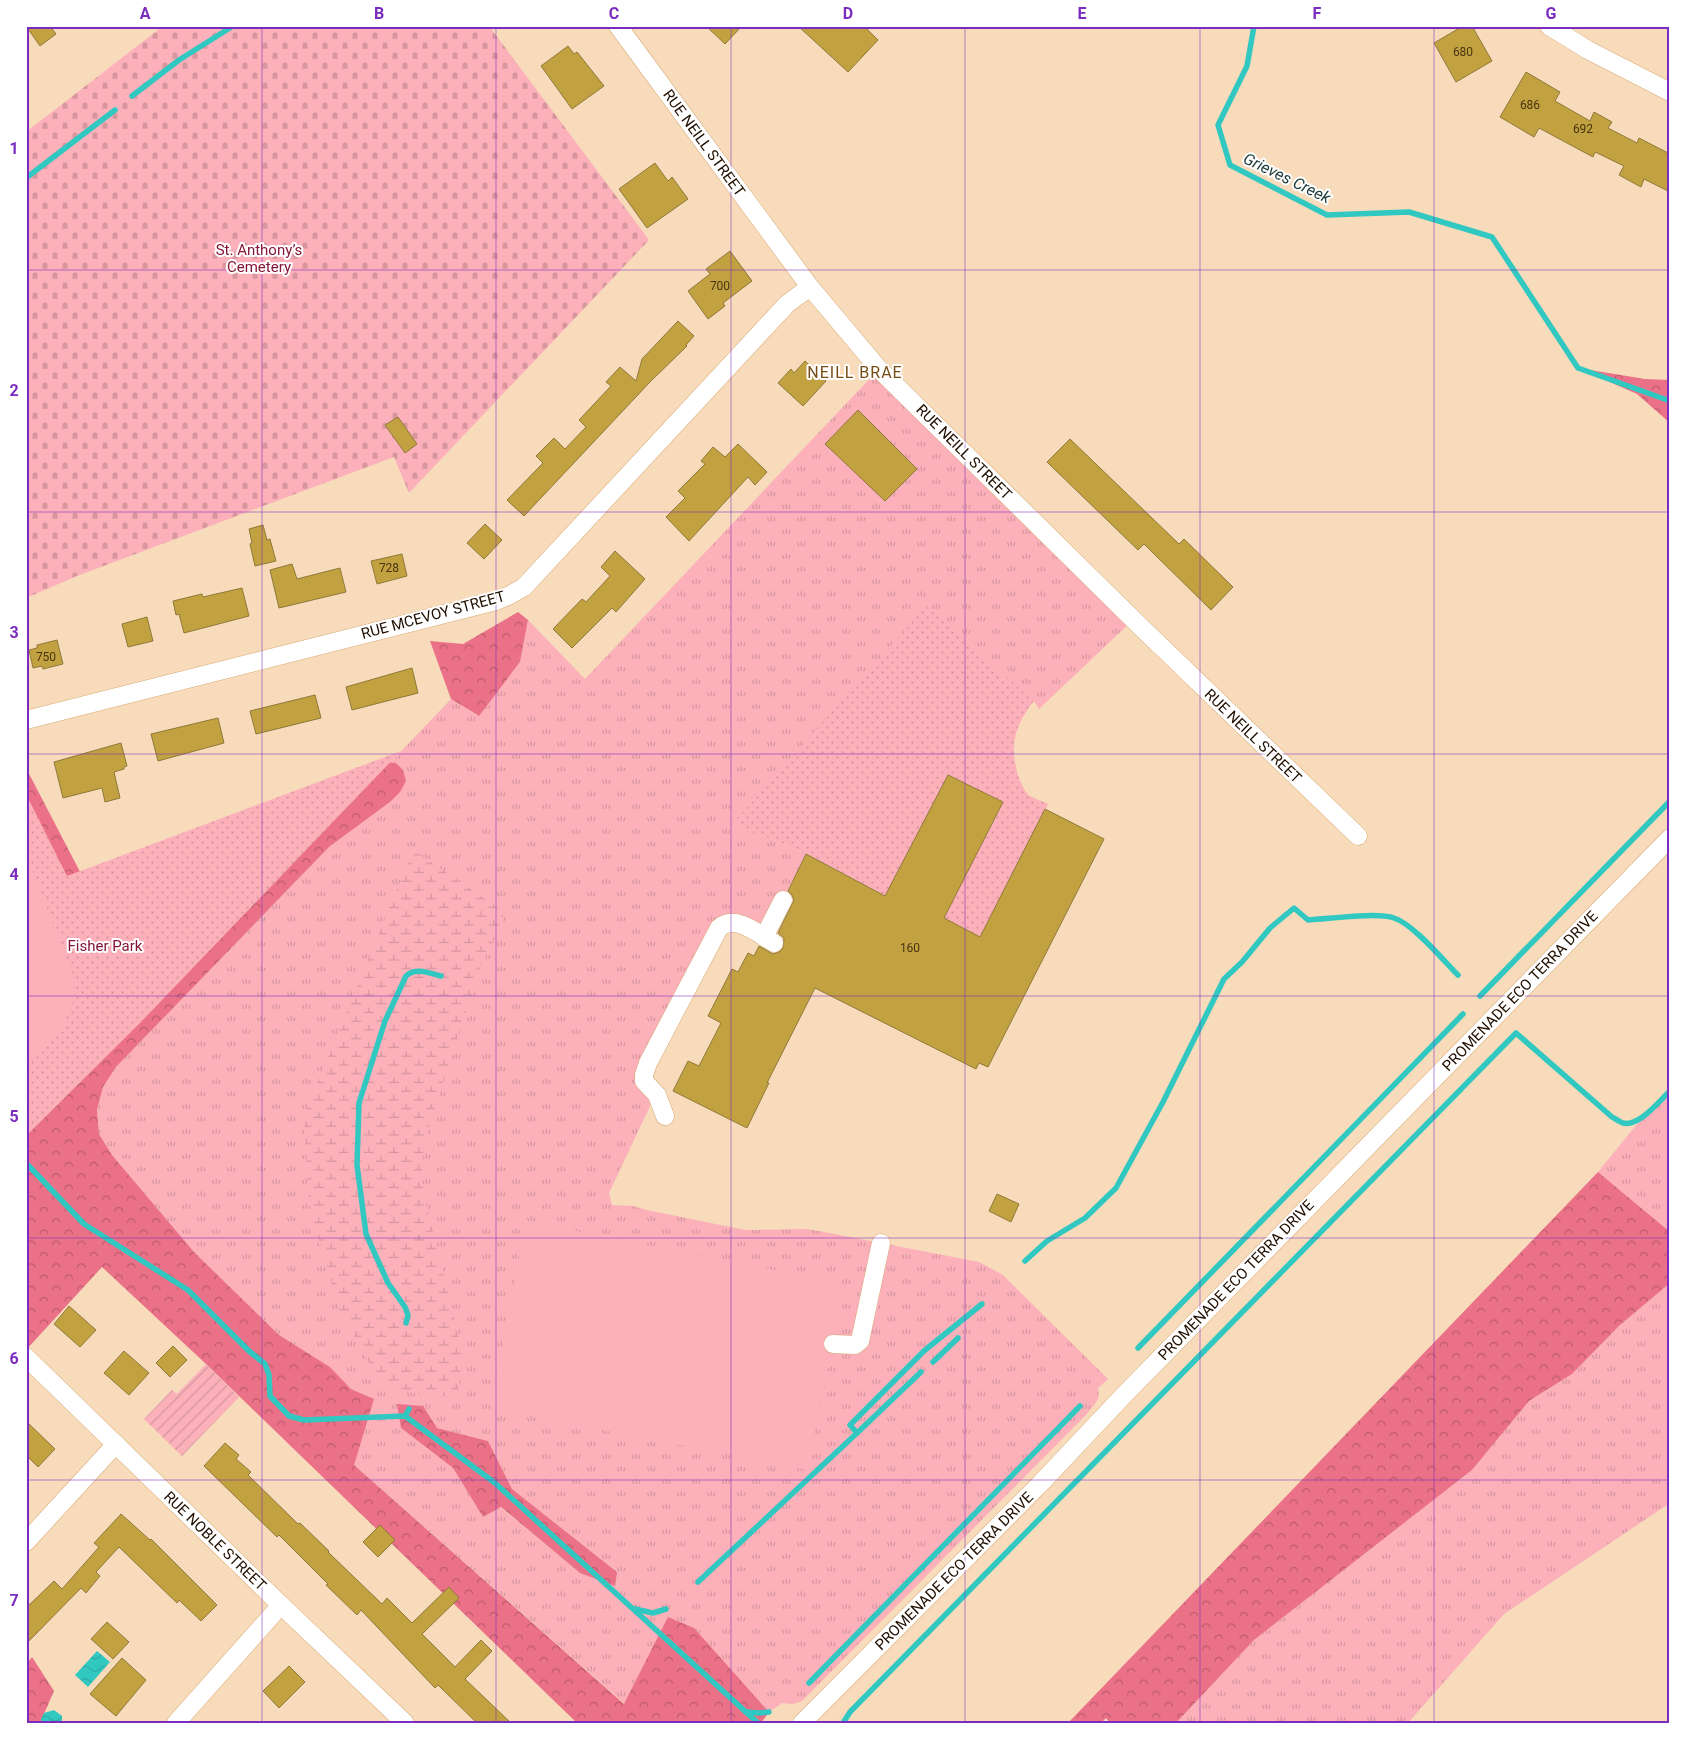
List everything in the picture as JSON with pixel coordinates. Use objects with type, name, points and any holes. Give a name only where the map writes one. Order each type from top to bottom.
[{"type":"street","name":"RUE NEILL STREET","points":[[618,26],[810,287],[879,369],[1144,630],[1358,836]]},
{"type":"street","points":[[1549,26],[1588,50],[1670,92]]},
{"type":"street","name":"RUE MCEVOY STREET","points":[[26,720],[496,602],[510,595],[524,586],[787,304],[810,287]]},
{"type":"street","name":"PROMENADE ECO TERRA DRIVE","points":[[802,1723],[1040,1485],[1124,1395],[1670,838]]},
{"type":"street","points":[[665,1116],[658,1095],[648,1087],[644,1081],[644,1075],[648,1063],[719,928],[730,922],[740,924],[769,940],[783,900]]},
{"type":"street","points":[[833,1344],[855,1345],[860,1341],[881,1243]]},
{"type":"street","name":"RUE NOBLE STREET","points":[[26,1357],[405,1723]]},
{"type":"street","points":[[26,1542],[116,1444]]},
{"type":"street","points":[[176,1723],[281,1605]]},
{"type":"green space","name":"St. Anthony’s Cemetery","points":[[163,26],[489,26],[649,240],[409,493],[394,457],[77,576],[26,598],[26,132]]},
{"type":"green space","points":[[1578,368],[1645,379],[1670,380],[1670,423],[1637,394]]},
{"type":"green space","points":[[879,369],[1133,620],[1039,709],[1034,701],[733,823],[806,854],[764,937],[730,922],[648,1063],[652,1102],[609,1193],[612,1205],[633,1206],[745,1230],[805,1229],[819,1231],[979,1262],[1003,1275],[1108,1379],[1098,1388],[1097,1399],[1085,1416],[802,1701],[793,1704],[782,1703],[769,1712],[694,1629],[668,1618],[625,1704],[354,1465],[370,1397],[351,1389],[330,1367],[279,1335],[194,1252],[112,1155],[99,1134],[97,1110],[103,1087],[116,1067],[329,847],[390,802],[396,763],[391,762],[451,699],[478,716],[520,662],[528,620],[585,679]],"holes":[[[401,1428],[437,1428],[488,1441],[512,1489],[617,1572],[580,1573],[500,1507],[483,1517],[453,1468]]]},
{"type":"green space","points":[[926,606],[1034,701],[1018,727],[1014,745],[1015,764],[1022,786],[1026,792],[1032,797],[1048,804],[980,937],[944,918],[1003,802],[948,775],[892,899],[806,854],[733,823]]},
{"type":"green space","points":[[518,612],[528,620],[520,662],[479,716],[451,699],[430,641],[463,644]]},
{"type":"green space","name":"Fisher Park","points":[[401,751],[139,1024],[26,1136],[26,794],[67,876]]},
{"type":"green space","points":[[382,761],[396,763],[403,770],[406,781],[400,792],[390,802],[329,847],[116,1067],[103,1087],[97,1110],[99,1134],[112,1155],[194,1252],[279,1335],[330,1367],[351,1389],[374,1399],[354,1465],[624,1704],[668,1617],[694,1628],[769,1712],[761,1723],[577,1723],[206,1364],[102,1267],[26,1350],[26,768],[140,987]]},
{"type":"green space","points":[[413,850],[500,909],[503,916],[502,926],[482,962],[427,1132],[422,1161],[423,1192],[462,1349],[458,1398],[406,1392],[375,1373],[339,1309],[309,1204],[304,1116]]},
{"type":"green space","points":[[26,855],[72,971],[75,992],[77,992],[58,1033],[44,1050],[26,1066]]},
{"type":"green space","points":[[1670,1091],[1670,1232],[1598,1172],[1642,1118]]},
{"type":"green space","points":[[1598,1172],[1670,1232],[1670,1283],[1620,1325],[1572,1374],[1529,1401],[1472,1470],[1254,1640],[1176,1723],[1110,1723],[1106,1718],[1101,1723],[1068,1723]]},
{"type":"green space","points":[[526,1221],[845,1284],[807,1470],[490,1408]]},
{"type":"green space","points":[[1670,1283],[1670,1503],[1504,1614],[1408,1723],[1176,1723],[1254,1640],[1472,1470],[1529,1401],[1572,1374],[1620,1325]]},
{"type":"green space","points":[[206,1364],[239,1397],[182,1456],[144,1419],[172,1390],[177,1394]]},
{"type":"green space","points":[[397,1404],[423,1406],[437,1428],[488,1441],[512,1489],[617,1572],[615,1586],[580,1573],[501,1507],[483,1517],[453,1468],[401,1428]]},
{"type":"green space","points":[[32,1657],[54,1691],[40,1723],[26,1723],[26,1665]]},
{"type":"water","points":[[97,1651],[110,1662],[88,1687],[75,1675]]},
{"type":"water","points":[[54,1710],[62,1716],[62,1723],[42,1723],[41,1719],[44,1713]]},
{"type":"building","points":[[26,26],[50,26],[56,34],[40,46]]},
{"type":"building","points":[[706,26],[742,26],[725,44]]},
{"type":"building","points":[[798,26],[864,26],[878,40],[848,72]]},
{"type":"building","points":[[1463,26],[1472,26],[1492,61],[1456,82],[1434,43]]},
{"type":"building","points":[[568,46],[574,54],[577,52],[604,86],[572,109],[541,66]]},
{"type":"building","points":[[1526,72],[1560,92],[1555,101],[1590,121],[1594,112],[1612,122],[1608,128],[1637,143],[1639,138],[1670,154],[1670,192],[1644,179],[1641,187],[1619,175],[1624,166],[1595,152],[1593,157],[1539,128],[1534,137],[1500,117]]},
{"type":"building","points":[[655,163],[668,181],[672,177],[688,199],[647,228],[619,189]]},
{"type":"building","points":[[730,251],[752,281],[723,303],[725,306],[708,319],[688,291],[710,274],[706,269]]},
{"type":"building","points":[[678,321],[694,336],[687,346],[650,382],[524,516],[507,500],[543,463],[536,456],[554,438],[565,449],[586,427],[579,420],[611,386],[606,382],[620,367],[636,381],[642,359]]},
{"type":"building","points":[[805,361],[826,381],[803,406],[778,383],[791,369],[794,373]]},
{"type":"building","points":[[858,410],[917,469],[885,501],[825,444]]},
{"type":"building","points":[[398,417],[417,444],[405,453],[385,425]]},
{"type":"building","points":[[1070,439],[1179,544],[1184,539],[1233,587],[1211,610],[1144,544],[1138,550],[1047,462]]},
{"type":"building","points":[[738,444],[767,472],[755,485],[748,477],[689,541],[666,517],[685,498],[678,491],[705,464],[701,461],[713,447],[725,457]]},
{"type":"building","points":[[485,524],[502,540],[484,559],[467,543]]},
{"type":"building","points":[[263,525],[267,540],[270,539],[276,561],[255,566],[249,529]]},
{"type":"building","points":[[615,551],[645,579],[616,612],[612,608],[572,648],[553,629],[582,599],[586,602],[610,576],[601,567]]},
{"type":"building","points":[[402,554],[407,576],[377,584],[371,561]]},
{"type":"building","points":[[292,564],[297,579],[340,568],[346,592],[279,608],[270,570]]},
{"type":"building","points":[[242,588],[249,616],[184,633],[179,614],[176,615],[173,601],[202,594],[203,597]]},
{"type":"building","points":[[147,617],[153,641],[128,647],[122,624]]},
{"type":"building","points":[[57,640],[63,664],[43,669],[42,666],[33,668],[29,650],[37,648],[37,645]]},
{"type":"building","points":[[412,668],[418,693],[352,710],[346,687]]},
{"type":"building","points":[[315,695],[321,718],[256,734],[250,711]]},
{"type":"building","points":[[218,718],[224,743],[158,761],[151,734]]},
{"type":"building","points":[[121,743],[127,766],[114,772],[120,798],[105,802],[102,788],[63,798],[54,762]]},
{"type":"building","points":[[948,775],[1003,802],[944,918],[980,937],[1045,809],[1104,839],[988,1067],[979,1063],[976,1069],[815,988],[767,1083],[769,1083],[747,1128],[673,1091],[688,1061],[699,1066],[721,1023],[708,1016],[732,969],[738,972],[748,953],[754,956],[759,946],[773,954],[783,948],[784,938],[778,933],[794,900],[788,891],[806,854],[885,896]]},
{"type":"building","points":[[997,1194],[1019,1204],[1011,1222],[989,1211]]},
{"type":"building","points":[[69,1306],[96,1330],[80,1347],[54,1324]]},
{"type":"building","points":[[173,1346],[187,1360],[170,1377],[156,1363]]},
{"type":"building","points":[[124,1351],[149,1373],[129,1395],[104,1373]]},
{"type":"building","points":[[26,1421],[55,1449],[38,1467],[26,1455]]},
{"type":"building","points":[[225,1443],[239,1455],[236,1459],[251,1472],[248,1475],[382,1604],[387,1598],[412,1623],[449,1587],[459,1598],[422,1634],[455,1667],[481,1640],[492,1651],[465,1679],[511,1723],[477,1723],[438,1685],[435,1688],[361,1610],[357,1615],[279,1535],[277,1537],[204,1466]]},
{"type":"building","points":[[121,1514],[151,1539],[217,1605],[201,1621],[179,1600],[177,1603],[119,1547],[96,1572],[100,1576],[86,1593],[81,1588],[26,1644],[26,1608],[54,1581],[62,1589],[99,1547],[94,1543]]},
{"type":"building","points":[[380,1525],[395,1540],[378,1557],[363,1542]]},
{"type":"building","points":[[107,1622],[129,1642],[113,1659],[91,1639]]},
{"type":"building","points":[[122,1658],[146,1680],[116,1716],[90,1694]]},
{"type":"building","points":[[289,1666],[305,1682],[279,1708],[263,1691]]},
{"type":"waterway","points":[[132,96],[179,60],[233,26]]},
{"type":"waterway","name":"Grieves Creek","points":[[1254,26],[1247,66],[1218,125],[1230,165],[1327,215],[1409,212],[1492,237],[1578,368],[1670,401]]},
{"type":"waterway","points":[[26,178],[115,110]]},
{"type":"waterway","points":[[1480,996],[1670,801]]},
{"type":"waterway","points":[[1025,1261],[1047,1241],[1085,1218],[1116,1188],[1163,1102],[1224,979],[1242,962],[1270,928],[1294,908],[1308,920],[1365,916],[1394,918],[1410,927],[1419,935],[1458,975]]},
{"type":"waterway","points":[[406,1323],[408,1315],[405,1307],[388,1283],[366,1234],[357,1165],[359,1103],[385,1021],[406,976],[418,971],[441,976]]},
{"type":"waterway","points":[[1138,1348],[1463,1014]]},
{"type":"waterway","points":[[843,1723],[850,1712],[1516,1033],[1612,1117],[1623,1123],[1636,1121],[1642,1117],[1655,1107],[1670,1091]]},
{"type":"waterway","points":[[26,1163],[84,1224],[188,1290],[249,1351],[265,1364],[269,1375],[270,1396],[289,1416],[304,1420],[405,1416],[495,1483],[758,1723]]},
{"type":"waterway","points":[[698,1582],[857,1433],[850,1425],[925,1350],[982,1304]]},
{"type":"waterway","points":[[933,1362],[958,1338]]},
{"type":"waterway","points":[[857,1433],[921,1372]]},
{"type":"waterway","points":[[809,1683],[1080,1406]]},
{"type":"waterway","points":[[405,1416],[409,1409]]},
{"type":"waterway","points":[[635,1609],[653,1613],[666,1609]]},
{"type":"waterway","points":[[746,1712],[769,1712]]},
{"type":"district","name":"NEILL BRAE","points":[[855,372]]}]
